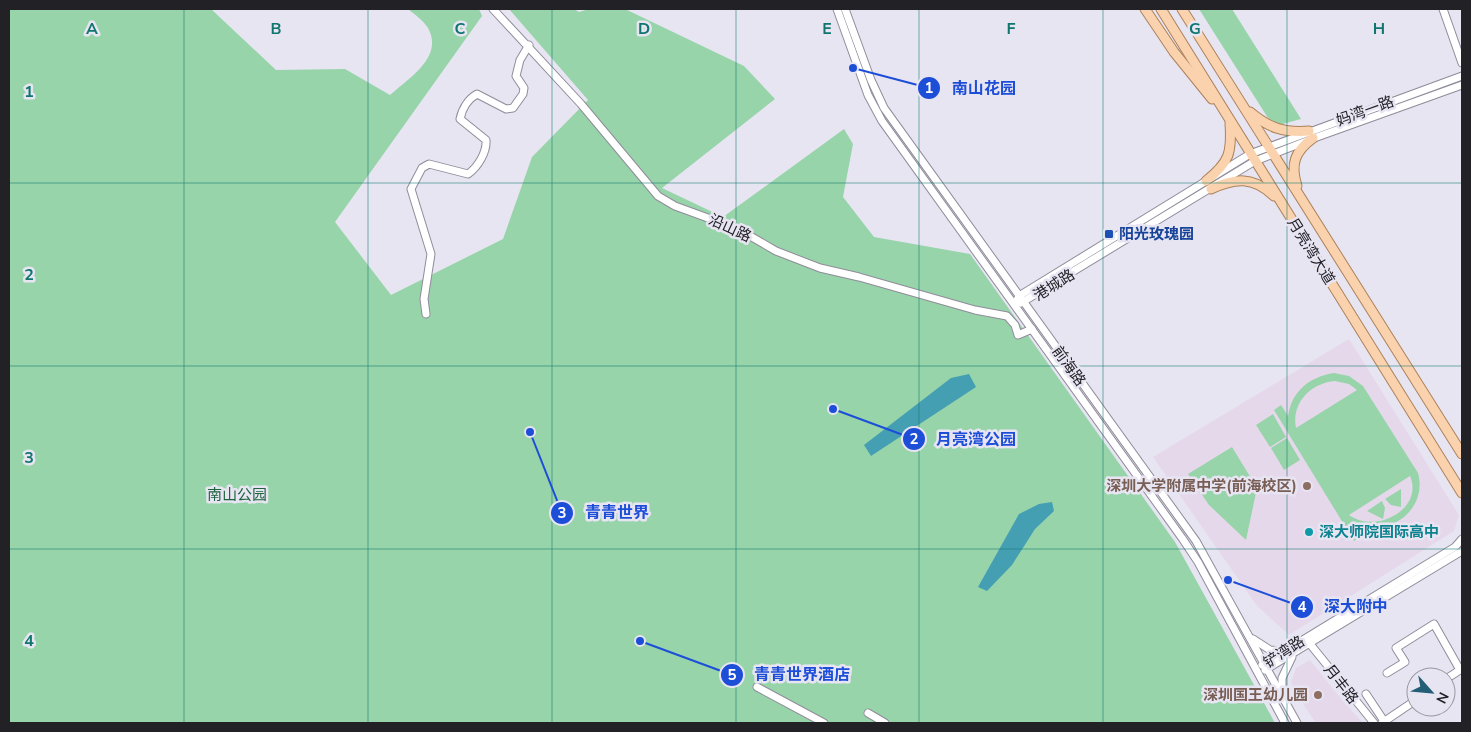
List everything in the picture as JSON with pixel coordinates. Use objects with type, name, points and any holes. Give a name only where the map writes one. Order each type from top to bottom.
[{"type":"main road","points":[[1146,9],[1166,40],[1214,101],[1227,113],[1232,140],[1228,158],[1208,185]]},
{"type":"main road","name":"月亮湾大道","points":[[1161,9],[1462,493]]},
{"type":"main road","name":"月亮湾大道","points":[[1182,9],[1462,454]]},
{"type":"main road","points":[[1240,101],[1259,119],[1274,129],[1311,135]]},
{"type":"main road","points":[[1301,198],[1293,172],[1294,164],[1296,154],[1311,135]]},
{"type":"main road","points":[[1208,185],[1245,180],[1263,187],[1283,206]]},
{"type":"street","name":"沿山路","points":[[493,9],[529,45],[658,196],[675,206],[738,229],[776,251],[820,268],[858,276],[975,310],[1006,316],[1015,325],[1018,335],[1032,329]]},
{"type":"street","name":"前海路","points":[[837,9],[868,94],[882,121],[1198,562],[1285,723]]},
{"type":"street","name":"前海路","points":[[845,9],[871,80],[884,108],[1196,542],[1297,723]]},
{"type":"street","points":[[1443,9],[1462,63]]},
{"type":"street","points":[[426,314],[424,299],[431,254],[411,189],[422,168],[429,164],[468,174],[474,169],[487,147],[486,140],[460,119],[461,112],[471,97],[477,94],[506,109],[513,108],[523,94],[524,88],[516,76],[520,60],[529,45]]},
{"type":"street","name":"妈湾一路","points":[[1270,150],[1462,76]]},
{"type":"street","name":"妈湾一路","points":[[1311,135],[1462,85]]},
{"type":"street","name":"港城路","points":[[1014,304],[1019,296],[1253,158],[1270,150]]},
{"type":"street","name":"港城路","points":[[1014,304],[1024,303],[1208,185]]},
{"type":"street","name":"铲湾路","points":[[1257,671],[1264,663],[1284,650],[1455,547],[1462,539]]},
{"type":"street","name":"铲湾路","points":[[1257,671],[1268,670],[1462,551]]},
{"type":"street","points":[[1387,674],[1405,662],[1396,648],[1434,624],[1460,670],[1456,673]]},
{"type":"street","points":[[1249,636],[1270,650],[1284,650]]},
{"type":"street","name":"月丰路","points":[[1310,644],[1374,723]]},
{"type":"street","points":[[1283,699],[1282,678],[1284,670],[1296,652]]},
{"type":"street","points":[[757,687],[824,723]]},
{"type":"street","points":[[1366,694],[1383,722],[1406,707]]},
{"type":"street","points":[[868,713],[885,723]]},
{"type":"shaded area","name":"深圳大学附属中学(前海校区)","points":[[1349,339],[1459,515],[1454,531],[1289,635],[1257,606],[1153,457]]},
{"type":"shaded area","name":"深圳国王幼儿园","points":[[1310,660],[1363,723],[1316,723],[1294,691],[1291,682],[1296,668]]},
{"type":"green space","name":"南山公园","points":[[9,9],[211,9],[276,70],[345,69],[390,95],[422,66],[431,48],[432,39],[428,28],[408,9],[479,9],[482,16],[335,222],[391,295],[503,239],[532,157],[588,100],[509,9],[574,9],[579,12],[589,9],[625,9],[744,66],[775,99],[662,188],[723,217],[844,129],[853,144],[843,197],[874,237],[970,254],[1175,542],[1275,723],[9,723]]},
{"type":"green space","points":[[1199,9],[1232,9],[1301,119],[1279,125],[1268,118]]},
{"type":"green space","points":[[1334,373],[1349,376],[1363,386],[1418,473],[1420,486],[1412,509],[1393,524],[1381,528],[1356,528],[1361,536],[1354,541],[1274,410],[1281,405],[1288,416],[1293,399],[1298,392],[1310,382]],"holes":[[[1335,381],[1349,384],[1357,390],[1296,428],[1297,410],[1305,396],[1318,386]],[[1410,476],[1413,488],[1410,498],[1404,508],[1395,515],[1384,520],[1372,522],[1360,520],[1349,515]]]},
{"type":"green space","points":[[1273,414],[1286,437],[1270,447],[1256,425]]},
{"type":"green space","points":[[1287,438],[1300,460],[1284,470],[1271,448]]},
{"type":"green space","points":[[1232,447],[1257,488],[1246,540],[1209,505],[1188,474]]},
{"type":"green space","points":[[1401,489],[1401,507],[1391,505],[1385,499]]},
{"type":"green space","points":[[1382,501],[1385,508],[1383,519],[1367,511]]},
{"type":"water","points":[[969,374],[976,387],[871,456],[864,445],[951,378]]},
{"type":"water","points":[[1052,502],[1054,511],[1035,529],[1012,565],[987,591],[978,587],[1019,514],[1039,504]]},
{"type":"place","name":"南山花园","points":[[853,68]]},
{"type":"place","name":"阳光玫瑰园","points":[[1109,234]]},
{"type":"place","name":"月亮湾公园","points":[[833,409]]},
{"type":"place","name":"青青世界","points":[[530,432]]},
{"type":"place","name":"深圳大学附属中学(前海校区)","points":[[1307,486]]},
{"type":"place","name":"深大师院国际高中","points":[[1309,532]]},
{"type":"place","name":"深大附中","points":[[1228,580]]},
{"type":"place","name":"青青世界酒店","points":[[640,641]]},
{"type":"place","name":"深圳国王幼儿园","points":[[1318,695]]}]
